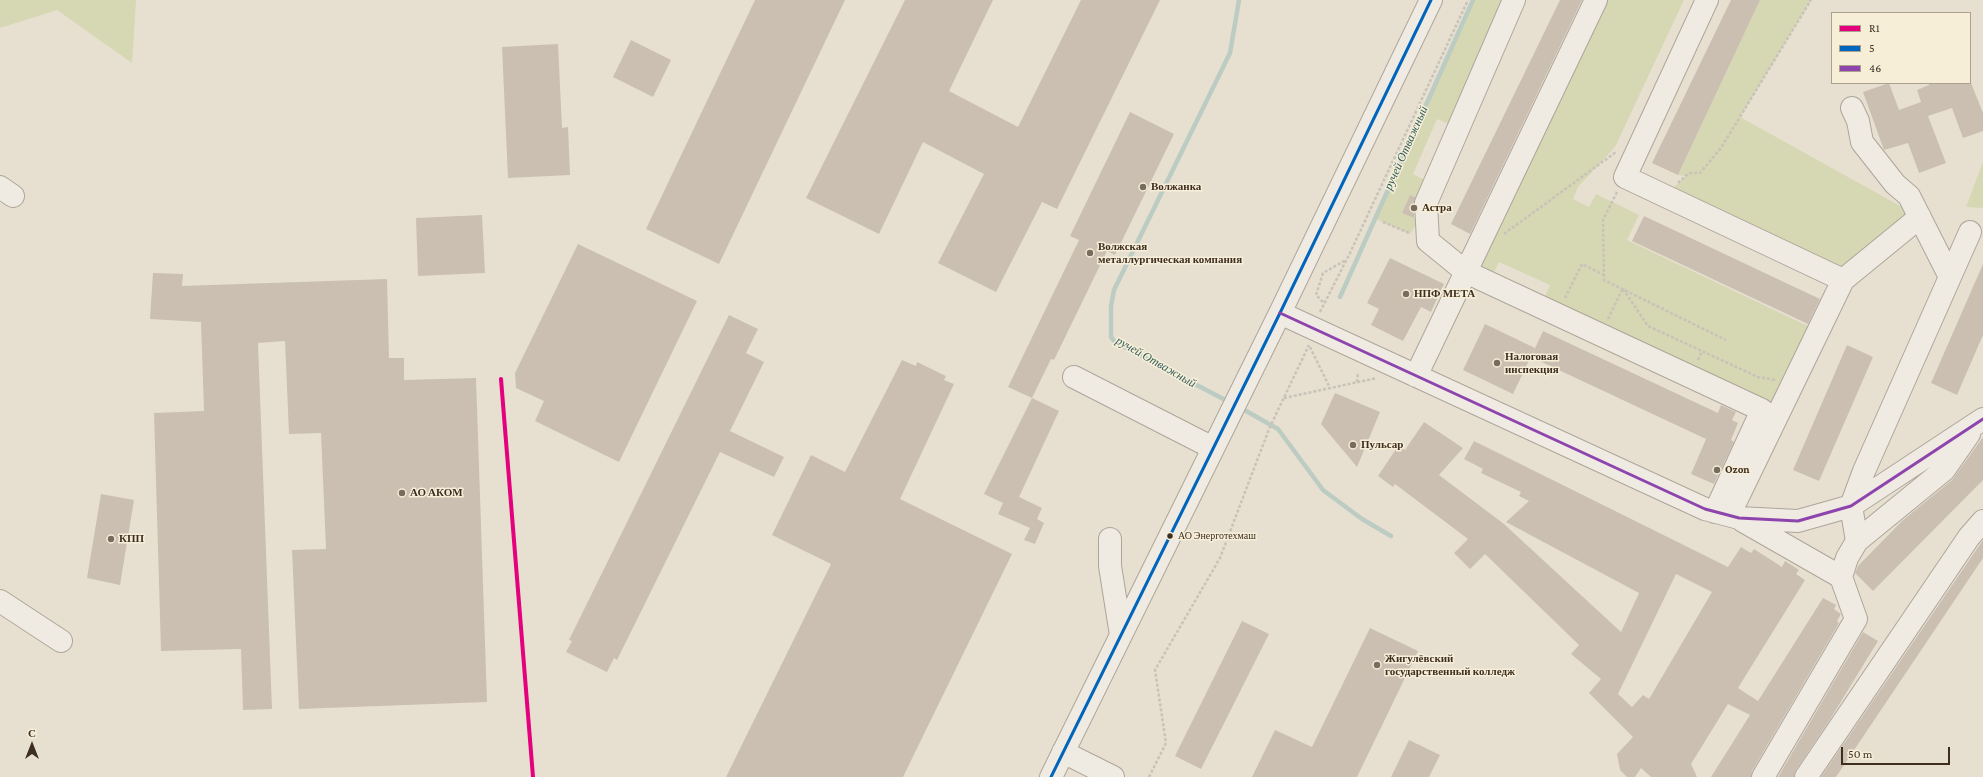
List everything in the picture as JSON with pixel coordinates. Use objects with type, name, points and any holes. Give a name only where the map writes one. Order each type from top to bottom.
[{"type":"street","points":[[1051,777],[1280,312],[1431,0]]},
{"type":"street","points":[[1514,0],[1426,203],[1428,241],[1466,272],[1762,410],[1728,515]]},
{"type":"street","points":[[1416,376],[1596,0]]},
{"type":"street","points":[[1707,0],[1625,177],[1843,280]]},
{"type":"street","points":[[1852,108],[1858,121],[1862,142],[1895,184],[1910,196],[1950,277]]},
{"type":"street","points":[[1728,515],[1843,280],[1920,217]]},
{"type":"street","points":[[1857,541],[1851,506],[1864,471],[1970,232]]},
{"type":"street","points":[[1280,312],[1313,337],[1416,376],[1705,509],[1728,515],[1798,521],[1851,506],[1981,418]]},
{"type":"street","points":[[1074,377],[1213,448]]},
{"type":"street","points":[[1763,777],[1856,619],[1841,577],[1847,558],[1857,541],[1944,470],[1981,418]]},
{"type":"street","points":[[1728,515],[1841,577]]},
{"type":"street","points":[[1806,777],[1969,537],[1983,521]]},
{"type":"street","points":[[1110,539],[1110,566],[1121,635]]},
{"type":"street","points":[[0,601],[61,641]]},
{"type":"street","points":[[1063,752],[1113,777]]},
{"type":"path","points":[[1149,777],[1166,743],[1155,670],[1220,558],[1269,429],[1313,337],[1320,309],[1346,260],[1468,0]]},
{"type":"path","points":[[1665,196],[1686,175],[1691,172],[1700,173],[1721,148],[1811,0]]},
{"type":"path","points":[[1499,238],[1621,149]]},
{"type":"path","points":[[1625,177],[1603,220],[1604,280],[1726,340]]},
{"type":"path","points":[[1383,222],[1428,241]]},
{"type":"path","points":[[1323,303],[1316,295],[1323,273],[1346,260]]},
{"type":"path","points":[[1608,320],[1622,289]]},
{"type":"path","points":[[1622,289],[1648,326],[1758,377],[1772,380],[1795,379]]},
{"type":"path","points":[[1313,337],[1330,388]]},
{"type":"path","points":[[1357,382],[1358,372]]},
{"type":"path","points":[[1284,398],[1378,377]]},
{"type":"green space","points":[[0,0],[136,0],[132,63],[57,10],[0,28]]},
{"type":"green space","points":[[1473,0],[1509,0],[1454,126],[1437,119],[1413,174],[1429,182],[1421,200],[1410,195],[1403,213],[1419,220],[1410,234],[1376,219]]},
{"type":"green space","points":[[1602,0],[1684,0],[1615,147],[1578,187],[1573,199],[1589,207],[1596,194],[1639,215],[1627,240],[1814,329],[1773,415],[1541,305],[1550,285],[1499,262],[1494,272],[1478,264]]},
{"type":"green space","points":[[1760,0],[1811,0],[1740,117],[1920,217],[1843,280],[1665,196],[1686,176],[1678,175]]},
{"type":"green space","points":[[1983,162],[1983,208],[1966,207]]},
{"type":"building","points":[[755,0],[845,0],[719,264],[646,229]]},
{"type":"building","points":[[905,0],[993,0],[949,91],[1018,127],[1081,0],[1160,0],[1057,209],[1042,202],[996,292],[938,263],[984,174],[923,142],[879,234],[806,198]]},
{"type":"building","points":[[1560,0],[1582,0],[1470,234],[1451,224]]},
{"type":"building","points":[[1731,0],[1760,0],[1678,175],[1652,163]]},
{"type":"building","points":[[631,40],[671,60],[653,97],[613,77]]},
{"type":"building","points":[[558,44],[562,128],[568,127],[570,175],[508,178],[502,47]]},
{"type":"building","points":[[1971,83],[1983,113],[1983,131],[1963,138],[1952,108],[1928,116],[1946,163],[1919,173],[1908,143],[1884,150],[1863,92],[1889,84],[1899,110],[1921,102],[1917,90],[1929,84]]},
{"type":"building","name":"Волжская металлургическая компания","points":[[1130,112],[1174,134],[1115,255],[1107,251],[1054,360],[1051,359],[1032,398],[1008,387],[1079,240],[1070,236]]},
{"type":"building","points":[[1410,195],[1415,197],[1414,218],[1402,213]]},
{"type":"building","points":[[482,215],[485,273],[418,276],[416,218]]},
{"type":"building","points":[[1644,216],[1820,299],[1808,324],[1632,241]]},
{"type":"building","points":[[578,244],[697,301],[619,462],[535,421],[544,401],[516,388],[515,373]]},
{"type":"building","name":"НПФ МЕТА","points":[[1390,258],[1444,284],[1431,312],[1421,307],[1403,341],[1371,325],[1379,309],[1367,303]]},
{"type":"building","points":[[1983,264],[1983,335],[1957,395],[1931,383]]},
{"type":"building","name":"АО АКОМ","points":[[153,273],[183,274],[182,286],[387,279],[389,358],[404,358],[404,380],[476,378],[487,702],[299,709],[292,550],[326,549],[321,433],[289,434],[285,341],[258,343],[272,709],[243,710],[241,649],[161,651],[154,413],[204,411],[201,322],[150,319]]},
{"type":"building","points":[[729,315],[758,329],[746,353],[764,362],[730,431],[784,457],[774,477],[720,452],[617,660],[614,658],[607,672],[566,652],[572,641],[569,640]]},
{"type":"building","name":"Налоговая инспекция","points":[[1485,324],[1535,348],[1513,394],[1463,370]]},
{"type":"building","points":[[1543,331],[1718,413],[1721,405],[1736,412],[1732,420],[1738,423],[1731,440],[1734,442],[1714,484],[1691,474],[1706,439],[1531,357]]},
{"type":"building","points":[[1847,345],[1873,357],[1819,481],[1793,470]]},
{"type":"building","points":[[902,360],[916,366],[917,362],[946,376],[944,380],[954,384],[900,499],[1012,554],[903,777],[726,777],[831,564],[772,535],[811,455],[845,472]]},
{"type":"building","name":"Пульсар","points":[[1335,393],[1380,412],[1357,467],[1321,424]]},
{"type":"building","points":[[1032,398],[1059,411],[1019,497],[1042,508],[1037,519],[1044,523],[1035,544],[1024,540],[1030,528],[998,514],[1003,503],[984,494]]},
{"type":"building","points":[[1424,422],[1463,448],[1439,475],[1504,524],[1621,632],[1639,593],[1506,522],[1529,501],[1519,496],[1521,492],[1481,473],[1483,469],[1464,459],[1474,441],[1728,567],[1741,547],[1751,553],[1754,549],[1782,567],[1785,561],[1799,570],[1796,574],[1805,580],[1738,688],[1758,701],[1823,598],[1836,605],[1834,609],[1841,614],[1837,621],[1839,623],[1752,771],[1751,777],[1711,777],[1750,715],[1728,704],[1691,764],[1697,777],[1651,777],[1641,768],[1635,777],[1627,777],[1620,770],[1617,754],[1633,737],[1589,693],[1601,679],[1571,654],[1579,645],[1485,554],[1470,569],[1454,553],[1468,539],[1395,484],[1393,487],[1378,476],[1398,446],[1405,450]],"holes":[[[1676,574],[1712,592],[1649,699],[1643,695],[1632,707],[1618,694]]]},
{"type":"building","points":[[1983,437],[1983,480],[1873,591],[1855,573],[1858,566],[1902,521],[1952,480]]},
{"type":"building","name":"КПП","points":[[101,494],[134,500],[120,585],[87,578]]},
{"type":"building","points":[[1983,540],[1983,558],[1836,777],[1821,777]]},
{"type":"building","points":[[1242,621],[1269,634],[1201,769],[1175,756]]},
{"type":"building","points":[[1370,628],[1418,651],[1357,777],[1252,777],[1275,730],[1312,747]]},
{"type":"building","points":[[1863,632],[1878,641],[1829,721],[1796,770],[1794,777],[1778,777]]},
{"type":"building","points":[[1409,740],[1440,755],[1429,777],[1391,777]]},
{"type":"waterway","name":"ручей Отважный","points":[[1229,402],[1115,342],[1111,337],[1111,306],[1114,290],[1230,53],[1239,0]]},
{"type":"waterway","name":"ручей Отважный","points":[[1340,297],[1473,0]]},
{"type":"waterway","name":"ручей Отважный","points":[[1239,407],[1278,429],[1323,490],[1362,519],[1391,536]]},
{"type":"transit line","name":"5","points":[[1051,777],[1280,313],[1431,0]]},
{"type":"transit line","name":"46","points":[[1280,313],[1705,509],[1739,518],[1798,521],[1851,506],[1983,419]]},
{"type":"transit line","name":"R1","points":[[501,379],[533,777]]},
{"type":"place","name":"Волжанка","points":[[1143,187]]},
{"type":"place","name":"Астра","points":[[1414,208]]},
{"type":"place","name":"Волжская металлургическая компания","points":[[1090,253]]},
{"type":"place","name":"НПФ МЕТА","points":[[1406,294]]},
{"type":"place","name":"Налоговая инспекция","points":[[1497,363]]},
{"type":"place","name":"Пульсар","points":[[1353,445]]},
{"type":"place","name":"Ozon","points":[[1717,470]]},
{"type":"place","name":"АО АКОМ","points":[[402,493]]},
{"type":"place","name":"АО Энерготехмаш","points":[[1170,536]]},
{"type":"place","name":"КПП","points":[[111,539]]},
{"type":"place","name":"Жигулёвский государственный колледж","points":[[1377,665]]}]
